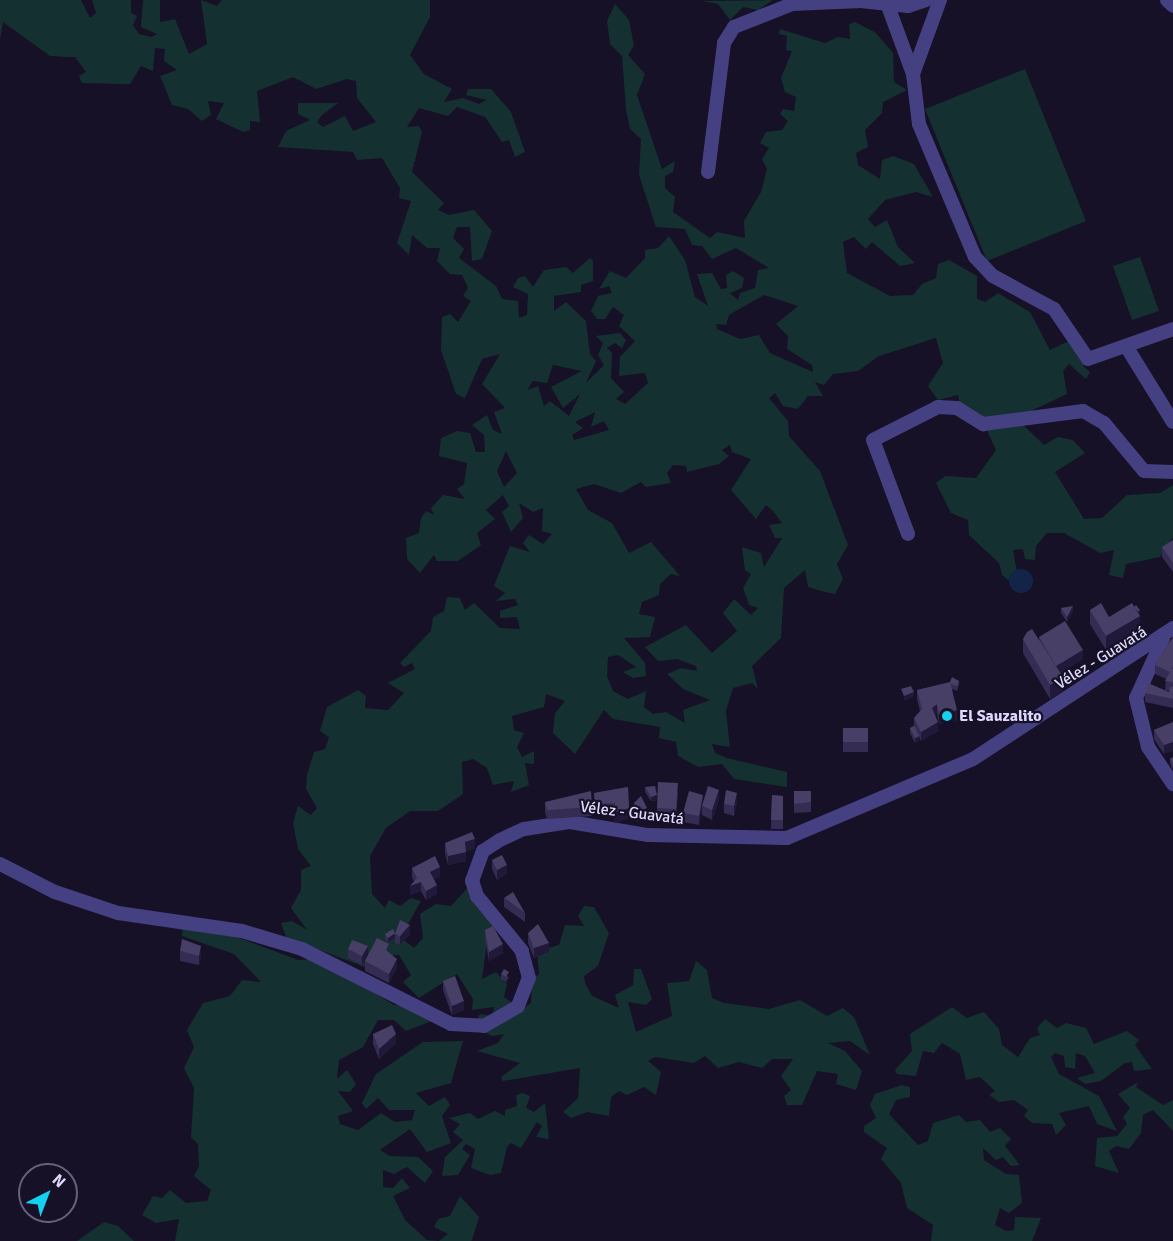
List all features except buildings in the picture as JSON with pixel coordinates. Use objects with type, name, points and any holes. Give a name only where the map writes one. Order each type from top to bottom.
[{"type":"street","points":[[708,172],[724,43],[734,27],[792,4],[861,1],[888,6],[926,0]]},
{"type":"street","points":[[914,74],[940,0]]},
{"type":"street","points":[[1167,0],[1173,6]]},
{"type":"street","points":[[888,6],[914,74],[919,124],[975,257],[993,276],[1054,309],[1088,359],[1173,329]]},
{"type":"street","points":[[1126,346],[1173,422]]},
{"type":"street","points":[[908,534],[873,440],[938,407],[957,408],[983,424],[1083,411],[1104,423],[1143,471],[1173,472]]},
{"type":"street","points":[[1169,633],[1147,688],[1136,698],[1148,747],[1173,784]]},
{"type":"street","name":"Vélez - Guavatá","points":[[0,864],[56,892],[118,913],[231,929],[302,949],[451,1024],[484,1026],[518,1006],[529,978],[522,951],[477,896],[472,881],[483,851],[501,840],[524,829],[570,822],[648,835],[787,838],[973,759],[1169,633]]},
{"type":"green space","points":[[0,0],[81,0],[90,18],[96,13],[92,0],[131,0],[131,13],[137,16],[133,25],[139,34],[152,37],[157,34],[141,27],[143,0],[160,0],[160,22],[175,19],[189,54],[207,44],[201,0],[217,6],[222,0],[430,0],[430,17],[410,55],[424,74],[452,89],[444,102],[463,98],[479,104],[487,100],[466,95],[468,89],[491,89],[511,112],[525,152],[515,157],[509,140],[502,142],[485,117],[457,107],[448,116],[419,108],[407,127],[419,126],[422,132],[412,172],[444,203],[438,210],[449,215],[474,210],[492,231],[482,259],[472,261],[470,227],[457,227],[453,238],[464,249],[459,258],[496,286],[502,299],[518,301],[519,318],[527,315],[528,294],[513,287],[518,278],[525,276],[533,287],[544,270],[566,267],[573,273],[590,258],[593,261],[593,281],[581,285],[581,292],[554,296],[554,311],[566,302],[586,321],[590,354],[596,361],[586,383],[604,365],[598,355],[603,343],[596,336],[620,333],[626,340],[622,348],[615,343],[607,348],[612,353],[611,378],[624,392],[616,399],[625,404],[648,383],[645,373],[619,376],[620,357],[635,341],[619,326],[624,315],[613,307],[605,319],[597,319],[591,311],[598,296],[612,293],[609,286],[599,289],[610,271],[626,278],[645,258],[645,250],[658,248],[669,236],[685,260],[695,297],[708,306],[697,274],[712,273],[721,289],[727,288],[726,275],[733,271],[744,278],[742,288],[730,293],[738,300],[740,293],[755,288],[758,270],[769,268],[736,248],[712,259],[702,246],[692,245],[685,229],[656,227],[639,175],[641,139],[630,129],[626,110],[622,56],[610,44],[607,21],[615,4],[629,20],[634,45],[628,55],[645,74],[637,95],[662,169],[675,161],[673,172],[665,176],[665,188],[675,197],[673,212],[710,238],[717,232],[745,238],[744,221],[761,192],[767,169],[762,159],[769,148],[760,143],[766,132],[782,130],[788,121],[780,114],[783,109],[794,111],[796,97],[785,92],[781,78],[792,51],[786,50],[787,36],[779,34],[780,29],[825,43],[838,37],[850,39],[849,24],[855,22],[876,33],[893,53],[894,82],[907,90],[883,102],[882,113],[865,130],[868,147],[856,153],[858,165],[880,179],[882,160],[893,156],[914,164],[933,197],[916,192],[885,200],[868,219],[875,227],[887,220],[898,247],[915,263],[900,266],[872,242],[866,249],[854,237],[843,242],[847,273],[890,296],[913,295],[922,284],[936,278],[938,264],[949,260],[977,276],[977,299],[985,302],[998,293],[1030,312],[1050,350],[1069,341],[1091,356],[1083,366],[1090,372],[1086,379],[1069,364],[1063,371],[1067,394],[1016,418],[1044,445],[1058,437],[1073,440],[1085,453],[1055,472],[1084,519],[1102,518],[1127,495],[1160,493],[1173,485],[1173,537],[1160,557],[1126,564],[1123,578],[1109,575],[1114,550],[1100,553],[1064,533],[1047,533],[1036,546],[1035,560],[1025,559],[1023,549],[1013,550],[1017,572],[1008,580],[1002,575],[999,563],[969,535],[968,520],[951,513],[936,483],[945,476],[976,478],[996,450],[979,413],[971,418],[961,410],[958,395],[938,400],[928,386],[943,363],[936,338],[879,356],[858,371],[833,374],[824,385],[815,382],[823,396],[808,396],[798,409],[783,406],[775,393],[769,398],[788,421],[789,436],[820,471],[848,545],[837,564],[843,579],[835,594],[825,592],[808,587],[805,570],[784,588],[781,638],[752,666],[758,689],[752,683],[733,688],[726,711],[730,747],[712,744],[715,753],[727,758],[787,772],[787,787],[734,779],[722,764],[698,767],[678,756],[676,742],[659,738],[660,727],[613,719],[604,710],[575,754],[553,733],[555,713],[565,701],[546,694],[544,707],[512,716],[514,730],[524,733],[517,747],[522,757],[534,751],[534,764],[525,763],[529,785],[511,792],[514,781],[493,785],[487,768],[473,759],[462,762],[463,794],[438,811],[410,811],[386,828],[370,856],[372,894],[385,908],[389,900],[400,906],[411,898],[421,901],[407,926],[396,934],[414,948],[423,938],[420,914],[436,904],[451,906],[473,882],[499,926],[486,949],[482,979],[496,972],[507,984],[504,997],[514,1004],[514,1016],[531,1003],[532,980],[539,974],[537,951],[559,945],[565,925],[584,926],[578,916],[584,906],[594,907],[609,933],[598,966],[584,976],[585,983],[592,996],[619,1008],[615,995],[633,985],[634,969],[641,969],[652,999],[646,1005],[628,1002],[636,1032],[672,1016],[667,983],[689,981],[696,961],[707,970],[712,998],[724,1003],[769,1009],[800,1000],[827,1016],[843,1008],[854,1017],[870,1055],[850,1041],[828,1043],[845,1051],[862,1071],[856,1090],[836,1084],[838,1074],[817,1071],[802,1105],[787,1105],[784,1096],[791,1090],[781,1076],[793,1059],[772,1059],[762,1068],[739,1062],[718,1068],[705,1056],[694,1063],[655,1057],[648,1061],[661,1072],[656,1095],[644,1087],[627,1095],[619,1091],[611,1097],[609,1116],[587,1112],[571,1118],[563,1112],[578,1098],[580,1068],[503,1081],[501,1077],[520,1063],[477,1051],[498,1043],[504,1034],[492,1036],[473,1027],[480,1014],[493,1016],[494,1007],[472,1010],[473,999],[457,974],[419,998],[403,982],[411,975],[399,955],[364,955],[375,971],[286,937],[281,923],[292,921],[307,930],[291,908],[301,890],[301,870],[311,866],[298,849],[293,823],[298,806],[311,815],[317,808],[306,789],[307,775],[314,752],[325,749],[329,737],[320,731],[327,707],[358,690],[366,696],[365,708],[388,710],[404,693],[388,683],[415,669],[412,663],[404,667],[400,663],[431,631],[433,617],[444,611],[447,597],[460,598],[465,610],[474,603],[500,628],[520,629],[517,617],[500,618],[500,611],[518,605],[515,599],[496,601],[505,593],[494,586],[510,546],[530,552],[523,543],[529,535],[543,544],[552,534],[542,531],[543,508],[533,512],[519,503],[523,518],[511,532],[502,512],[509,506],[503,495],[486,510],[495,519],[477,533],[481,545],[458,561],[437,561],[434,555],[420,573],[407,559],[406,538],[419,533],[421,518],[426,511],[434,515],[431,508],[443,495],[465,499],[457,489],[464,484],[467,463],[439,456],[441,438],[457,431],[470,433],[476,452],[485,452],[484,435],[472,425],[487,415],[493,430],[502,434],[494,412],[505,408],[482,384],[500,354],[482,359],[465,398],[456,394],[441,350],[442,317],[450,314],[458,322],[471,301],[463,296],[468,288],[462,275],[450,274],[437,261],[440,248],[427,248],[412,235],[409,255],[397,243],[411,201],[399,198],[400,188],[382,158],[357,160],[353,152],[278,147],[286,131],[310,120],[298,114],[298,103],[338,103],[322,115],[317,122],[323,127],[345,116],[353,131],[376,122],[357,98],[356,81],[347,79],[316,89],[293,77],[257,91],[260,122],[250,121],[250,130],[243,132],[216,119],[224,103],[208,101],[211,115],[202,121],[188,109],[172,105],[160,76],[177,70],[164,61],[165,49],[155,48],[153,71],[141,66],[130,84],[82,83],[79,76],[86,72],[75,57],[50,56],[3,22],[0,40]],"holes":[[[764,295],[798,306],[776,324],[788,336],[787,349],[812,365],[813,372],[770,353],[759,335],[740,339],[717,329],[716,324],[726,325],[729,315]],[[553,365],[582,371],[551,387],[563,408],[580,394],[569,416],[550,401],[544,406],[538,386],[527,390],[533,381],[547,383]],[[595,412],[591,427],[604,421],[609,430],[574,440],[572,435],[583,428],[575,422]],[[730,445],[732,452],[751,459],[731,490],[756,519],[766,505],[773,511],[782,523],[769,525],[775,538],[782,538],[764,567],[761,553],[742,547],[745,570],[751,574],[743,588],[749,605],[758,608],[751,615],[734,599],[723,613],[737,631],[712,653],[686,625],[645,647],[658,661],[677,659],[696,666],[697,671],[681,668],[667,674],[683,689],[710,700],[683,710],[685,723],[666,712],[653,714],[644,707],[646,691],[628,699],[613,691],[607,676],[608,657],[618,655],[636,667],[623,672],[633,678],[646,676],[645,663],[624,638],[650,637],[655,617],[639,614],[642,602],[659,595],[660,584],[671,574],[680,576],[651,542],[629,553],[612,523],[588,510],[576,489],[594,484],[621,493],[641,482],[646,487],[671,483],[667,473],[673,465],[686,466],[687,472],[719,464],[729,456],[722,450]],[[506,451],[517,473],[504,487],[497,471]]]},
{"type":"green space","points":[[773,0],[758,10],[743,7],[730,20],[718,4],[702,1]]},
{"type":"green space","points":[[1025,69],[1086,221],[987,261],[925,109]]},
{"type":"green space","points":[[1140,257],[1159,311],[1132,320],[1113,266]]},
{"type":"green space","points":[[184,917],[298,960],[318,959],[394,1005],[412,1006],[434,1020],[406,1031],[394,1020],[378,1020],[363,1047],[339,1060],[337,1079],[347,1070],[356,1084],[350,1092],[338,1091],[353,1111],[338,1116],[340,1124],[358,1130],[381,1113],[395,1122],[412,1120],[415,1110],[389,1110],[378,1098],[366,1109],[362,1103],[376,1074],[423,1042],[463,1041],[451,1083],[416,1093],[429,1106],[445,1097],[450,1105],[442,1116],[451,1143],[427,1152],[410,1129],[380,1150],[390,1156],[418,1157],[433,1171],[425,1183],[407,1167],[394,1174],[383,1170],[383,1187],[393,1188],[402,1178],[410,1188],[393,1196],[405,1220],[427,1240],[439,1241],[175,1241],[179,1219],[156,1223],[142,1215],[153,1196],[162,1198],[170,1190],[186,1203],[207,1201],[211,1190],[194,1176],[199,1166],[198,1144],[191,1137],[194,1088],[184,1068],[194,1047],[187,1030],[203,1003],[230,996],[242,980],[261,982],[234,954],[182,936]]},
{"type":"green space","points":[[952,1007],[967,1018],[984,1012],[999,1029],[1002,1045],[1018,1057],[1030,1038],[1040,1035],[1037,1028],[1045,1019],[1057,1028],[1066,1023],[1086,1028],[1094,1044],[1127,1031],[1139,1040],[1135,1045],[1152,1069],[1134,1071],[1132,1062],[1125,1063],[1101,1081],[1085,1084],[1077,1078],[1095,1073],[1085,1056],[1076,1053],[1075,1069],[1065,1067],[1064,1056],[1055,1053],[1051,1057],[1059,1074],[1099,1096],[1117,1131],[1097,1124],[1089,1106],[1059,1113],[1066,1125],[1056,1135],[1052,1124],[1032,1123],[1024,1116],[1028,1110],[1014,1100],[999,1102],[989,1095],[995,1091],[980,1077],[966,1080],[960,1054],[942,1043],[934,1053],[923,1051],[916,1076],[897,1074],[895,1070],[912,1051],[910,1034]]},
{"type":"green space","points":[[1138,1082],[1136,1087],[1163,1105],[1173,1100],[1173,1131],[1153,1110],[1143,1115],[1141,1133],[1129,1149],[1116,1146],[1109,1151],[1119,1173],[1095,1166],[1097,1138],[1117,1136],[1127,1124],[1123,1117],[1130,1108],[1118,1094]]},
{"type":"green space","points":[[902,1085],[910,1087],[910,1097],[896,1100],[889,1114],[918,1145],[928,1141],[933,1123],[959,1115],[966,1122],[980,1120],[990,1132],[1000,1128],[1011,1139],[1005,1146],[1020,1165],[1011,1166],[1003,1157],[996,1160],[983,1148],[984,1160],[1006,1174],[1019,1175],[1022,1203],[1009,1213],[1000,1208],[995,1225],[1006,1231],[1014,1230],[1015,1217],[1041,1218],[1032,1241],[931,1241],[933,1225],[907,1208],[901,1183],[881,1159],[887,1148],[864,1132],[864,1126],[876,1118],[870,1105],[875,1094]]},
{"type":"green space","points":[[523,1093],[530,1096],[526,1108],[534,1112],[545,1103],[549,1139],[536,1137],[542,1126],[537,1122],[521,1148],[511,1143],[507,1147],[501,1173],[490,1175],[471,1168],[475,1149],[466,1144],[462,1149],[470,1155],[458,1175],[442,1176],[445,1157],[463,1140],[453,1132],[460,1124],[449,1118],[470,1113],[478,1119],[495,1111],[505,1116],[505,1110],[517,1106],[516,1095]]},
{"type":"green space","points":[[460,1196],[479,1217],[472,1240],[439,1241],[448,1234],[434,1227],[438,1219],[450,1216]]},
{"type":"green space","points":[[104,1222],[118,1226],[134,1241],[77,1241]]},
{"type":"water","points":[[1021,569],[1030,572],[1033,581],[1030,590],[1021,593],[1012,590],[1009,581],[1012,572]]},
{"type":"place","name":"El Sauzalito","points":[[947,716]]}]
